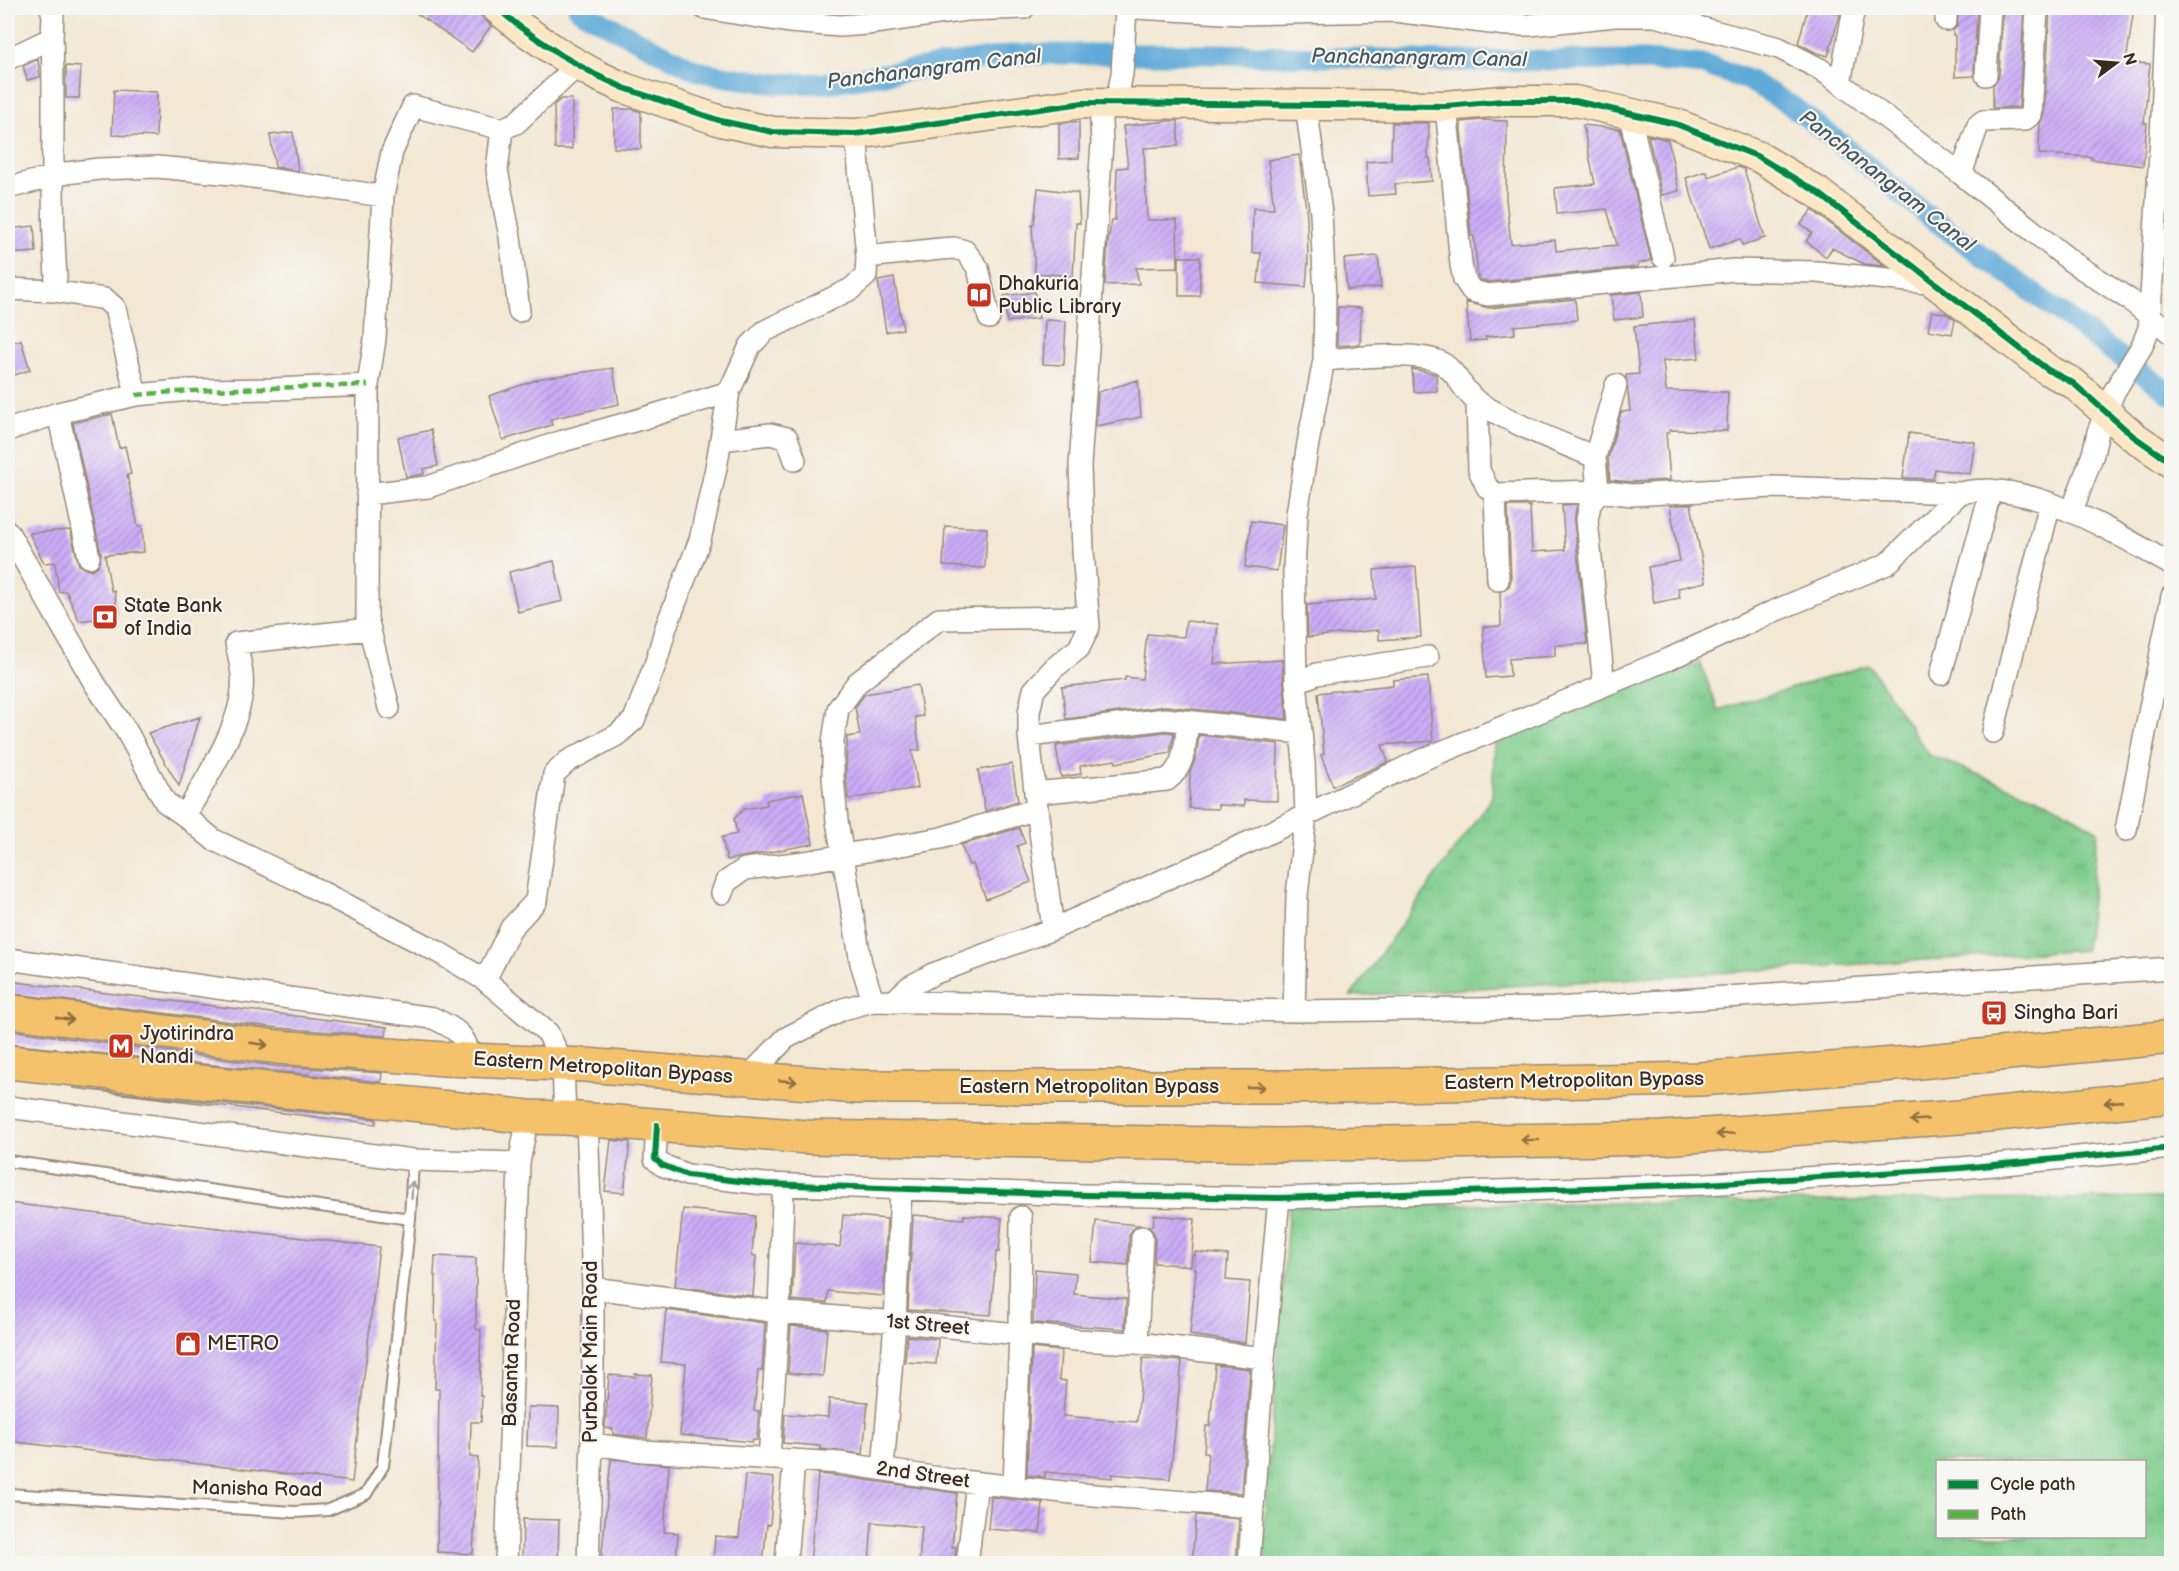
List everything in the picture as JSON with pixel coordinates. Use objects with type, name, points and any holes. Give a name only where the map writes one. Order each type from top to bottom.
[{"type":"main road","name":"Eastern Metropolitan Bypass","points":[[8,1011],[277,1047],[563,1064],[858,1087],[1299,1087],[1700,1078],[1908,1063],[2172,1037]]},
{"type":"main road","points":[[8,1062],[457,1108],[580,1126],[657,1125],[807,1137],[1280,1145],[1662,1138],[1988,1115],[2172,1096]]},
{"type":"street","points":[[51,8],[54,84],[51,177],[56,276],[54,291]]},
{"type":"street","points":[[497,8],[520,27],[578,64],[624,88],[721,121],[773,132],[856,134],[1083,103],[1446,106],[1502,101],[1575,101],[1676,124],[1759,157],[1817,192],[2048,370],[2110,402],[2133,436],[2172,463]]},
{"type":"street","points":[[704,8],[761,12],[817,26],[840,26],[966,10],[1024,8]]},
{"type":"street","points":[[1136,8],[1241,14],[1394,11],[1475,23],[1531,16],[1655,16],[1779,48],[1820,69],[1840,83],[1961,174],[2072,262],[2130,300],[2172,334]]},
{"type":"street","points":[[1840,83],[1854,8]]},
{"type":"street","points":[[1986,75],[1990,8]]},
{"type":"street","points":[[1961,174],[1978,125],[1983,121],[2024,120],[2031,115],[2037,8]]},
{"type":"street","points":[[2072,511],[2110,402],[2142,346],[2149,328],[2166,138],[2167,8]]},
{"type":"street","points":[[1053,929],[1036,801],[1029,736],[1029,712],[1034,690],[1054,668],[1079,648],[1089,627],[1080,466],[1102,143],[1108,104],[1122,74],[1125,18]]},
{"type":"street","points":[[8,59],[52,38]]},
{"type":"street","points":[[389,708],[367,618],[367,494],[368,385],[375,339],[383,196],[392,152],[412,106],[502,129],[516,123],[578,64]]},
{"type":"street","points":[[1294,1011],[1297,896],[1306,814],[1296,682],[1294,570],[1297,514],[1324,360],[1325,297],[1321,213],[1306,106]]},
{"type":"street","points":[[1446,106],[1461,266],[1464,279],[1472,291],[1488,295],[1734,270],[1817,272],[1938,284]]},
{"type":"street","points":[[1629,112],[1663,257]]},
{"type":"street","points":[[502,129],[497,170],[510,237],[519,311]]},
{"type":"street","points":[[485,980],[511,928],[536,901],[554,774],[568,761],[617,735],[634,720],[656,662],[666,627],[700,540],[729,392],[750,346],[765,331],[851,289],[866,276],[867,257],[856,134]]},
{"type":"street","points":[[8,188],[66,173],[99,168],[157,167],[232,174],[383,196]]},
{"type":"street","points":[[867,257],[954,248],[965,251],[978,268],[989,318]]},
{"type":"street","points":[[8,289],[54,291],[105,299],[115,308],[136,395]]},
{"type":"street","points":[[1324,360],[1412,356],[1438,362],[1452,370],[1466,391],[1477,402],[1537,433],[1595,457]]},
{"type":"street","points":[[8,430],[58,413],[136,395],[190,390],[368,385]]},
{"type":"street","points":[[1604,686],[1587,520],[1590,505],[1598,491],[1595,457],[1616,385]]},
{"type":"street","points":[[367,494],[428,487],[563,441],[729,392]]},
{"type":"street","points":[[1477,402],[1479,470],[1486,487],[1495,494],[1598,491],[1632,495],[1805,487],[1960,493],[1974,489],[1991,490],[2024,496],[2072,511],[2172,565]]},
{"type":"street","points":[[58,413],[89,557]]},
{"type":"street","points":[[721,440],[770,434],[787,438],[795,460]]},
{"type":"street","points":[[1941,674],[1991,490]]},
{"type":"street","points":[[883,1002],[933,974],[1053,929],[1256,839],[1417,762],[1669,660],[1772,612],[1887,564],[1960,493]]},
{"type":"street","points":[[1495,494],[1497,580]]},
{"type":"street","points":[[1993,732],[2050,503]]},
{"type":"street","points":[[8,532],[95,684],[127,732],[165,802],[214,840],[438,952],[485,980],[548,1033],[563,1064]]},
{"type":"street","points":[[2126,830],[2172,596]]},
{"type":"street","points":[[883,1002],[861,963],[842,855],[833,778],[833,742],[838,709],[857,683],[939,619],[1088,617]]},
{"type":"street","points":[[185,816],[234,724],[242,696],[243,676],[236,643],[370,629]]},
{"type":"street","points":[[1296,682],[1317,674],[1428,657]]},
{"type":"street","points":[[1029,736],[1165,719],[1301,733]]},
{"type":"street","points":[[722,893],[726,882],[745,869],[804,862],[941,838],[1036,801],[1167,780],[1177,773],[1181,764],[1188,722]]},
{"type":"street","points":[[8,959],[433,1018],[455,1029],[469,1050],[468,1060]]},
{"type":"street","points":[[747,1078],[786,1038],[843,1009],[883,1002],[1294,1011],[1555,1008],[2172,968]]},
{"type":"street","name":"Purbalok Main Road","points":[[563,1064],[580,1126],[593,1288],[592,1444],[588,1563]]},
{"type":"street","points":[[8,1107],[413,1161],[519,1162]]},
{"type":"street","name":"Basanta Road","points":[[506,1563],[519,1162],[528,1118]]},
{"type":"street","points":[[657,1125],[655,1159],[662,1165],[687,1175],[765,1184],[1084,1195],[1279,1198],[1718,1183],[1961,1168],[2172,1148]]},
{"type":"street","points":[[883,1469],[895,1322],[901,1188]]},
{"type":"street","points":[[1249,1563],[1264,1358],[1279,1198]]},
{"type":"street","points":[[769,1459],[779,1312],[783,1199]]},
{"type":"street","points":[[1014,1486],[1022,1217]]},
{"type":"street","points":[[1137,1343],[1142,1237]]},
{"type":"street","name":"1st Street","points":[[593,1288],[779,1312],[1137,1343],[1264,1358]]},
{"type":"street","name":"2nd Street","points":[[592,1444],[643,1451],[840,1463],[977,1483],[1081,1494],[1253,1507]]},
{"type":"street","points":[[786,1563],[794,1460]]},
{"type":"street","points":[[967,1563],[977,1483]]},
{"type":"lane","points":[[8,1161],[410,1220]]},
{"type":"lane","name":"Manisha Road","points":[[8,1494],[294,1512],[328,1510],[366,1494],[383,1466],[410,1220],[413,1161]]},
{"type":"green space","points":[[1700,662],[1718,710],[1869,665],[1929,755],[2053,804],[2098,831],[2086,950],[1351,996],[1492,797],[1495,741]]},
{"type":"green space","points":[[2167,1198],[2172,1242],[2171,1563],[1261,1564],[1289,1206]]},
{"type":"water","points":[[2172,1184],[2171,1283],[2162,1186]]},
{"type":"building","points":[[409,8],[474,8],[491,26],[472,52]]},
{"type":"building","points":[[1808,8],[1840,14],[1828,56],[1798,43]]},
{"type":"building","points":[[2003,8],[2024,8],[2019,107],[1993,108],[1993,85],[1999,76]]},
{"type":"building","points":[[2050,8],[2134,8],[2126,62],[2150,64],[2144,123],[2147,123],[2143,166],[2091,159],[2091,157],[2039,154],[2040,123],[2044,116]]},
{"type":"building","points":[[1959,9],[1977,9],[1974,76],[1955,77],[1955,35],[1953,31],[1957,26]]},
{"type":"building","points":[[38,59],[40,77],[27,80],[23,66]]},
{"type":"building","points":[[66,66],[81,67],[79,98],[66,98]]},
{"type":"building","points":[[114,90],[157,92],[156,137],[112,135]]},
{"type":"building","points":[[561,99],[572,99],[572,149],[555,149],[554,105]]},
{"type":"building","points":[[614,109],[632,109],[641,112],[641,149],[614,148]]},
{"type":"building","points":[[1178,121],[1178,146],[1144,148],[1147,220],[1177,220],[1178,267],[1136,268],[1139,284],[1105,285],[1108,241],[1112,220],[1115,220],[1117,168],[1128,167],[1123,126]]},
{"type":"building","points":[[1507,121],[1506,199],[1511,244],[1555,240],[1556,251],[1617,245],[1607,209],[1557,214],[1555,188],[1595,184],[1583,125],[1620,129],[1651,260],[1638,264],[1638,267],[1489,282],[1480,280],[1474,236],[1471,236],[1461,122]]},
{"type":"building","points":[[1079,122],[1079,158],[1059,159],[1059,124]]},
{"type":"building","points":[[1392,123],[1429,123],[1428,158],[1430,158],[1432,181],[1395,184],[1396,194],[1368,196],[1366,162],[1391,160]]},
{"type":"building","points":[[293,132],[298,171],[275,167],[270,135]]},
{"type":"building","points":[[1648,135],[1668,140],[1679,191],[1662,195]]},
{"type":"building","points":[[1299,155],[1307,216],[1306,287],[1258,283],[1261,253],[1252,253],[1253,208],[1274,209],[1268,160]]},
{"type":"building","points":[[1738,167],[1744,169],[1765,238],[1742,245],[1740,239],[1709,249],[1686,178],[1707,171],[1708,177]]},
{"type":"building","points":[[1038,188],[1078,193],[1080,223],[1076,223],[1073,276],[1035,273],[1032,225],[1034,225]]},
{"type":"building","points":[[1812,210],[1885,266],[1864,264],[1832,248],[1826,257],[1806,241],[1812,233],[1801,224]]},
{"type":"building","points":[[34,226],[36,252],[8,254],[8,229]]},
{"type":"building","points":[[1378,256],[1381,287],[1347,290],[1344,259]]},
{"type":"building","points":[[1179,257],[1200,257],[1200,296],[1179,296]]},
{"type":"building","points":[[894,278],[903,329],[886,332],[878,281]]},
{"type":"building","points":[[1035,292],[1039,318],[1007,322],[1004,296]]},
{"type":"building","points":[[1641,292],[1643,317],[1614,320],[1611,295]]},
{"type":"building","points":[[1575,299],[1577,320],[1514,326],[1515,334],[1470,341],[1466,302],[1489,308]]},
{"type":"building","points":[[1338,307],[1361,308],[1360,344],[1337,346]]},
{"type":"building","points":[[1932,311],[1947,314],[1955,320],[1952,334],[1928,330]]},
{"type":"building","points":[[1045,320],[1066,321],[1064,365],[1043,364]]},
{"type":"building","points":[[1695,320],[1699,358],[1663,361],[1666,391],[1728,392],[1727,431],[1669,430],[1669,433],[1666,433],[1670,480],[1632,482],[1610,480],[1608,458],[1621,412],[1630,411],[1626,375],[1639,374],[1634,326]]},
{"type":"building","points":[[21,340],[30,370],[8,377],[8,344]]},
{"type":"building","points":[[613,368],[619,404],[550,419],[552,425],[503,440],[489,396],[542,378]]},
{"type":"building","points":[[1412,369],[1436,374],[1437,391],[1414,392]]},
{"type":"building","points":[[1138,380],[1141,417],[1096,426],[1098,392]]},
{"type":"building","points":[[112,414],[119,448],[125,446],[131,474],[127,475],[138,526],[142,526],[144,552],[105,555],[118,616],[79,621],[66,591],[59,592],[55,562],[44,563],[29,533],[70,530],[79,565],[91,570],[98,566],[101,554],[73,423]]},
{"type":"building","points":[[431,430],[438,466],[423,469],[424,474],[406,477],[398,437]]},
{"type":"building","points":[[1909,433],[1975,442],[1970,474],[1935,469],[1933,479],[1903,478]]},
{"type":"building","points":[[1577,504],[1574,521],[1587,644],[1555,645],[1555,656],[1509,659],[1510,676],[1486,678],[1483,627],[1501,626],[1500,592],[1509,586],[1511,580],[1508,506],[1530,506],[1532,552],[1565,550],[1562,505]]},
{"type":"building","points":[[1691,504],[1706,582],[1678,588],[1680,598],[1654,603],[1648,567],[1680,561],[1670,506]]},
{"type":"building","points":[[1251,521],[1283,525],[1277,571],[1245,567]]},
{"type":"building","points":[[945,526],[987,528],[985,568],[943,566]]},
{"type":"building","points":[[554,561],[563,601],[518,612],[509,572]]},
{"type":"building","points":[[1416,567],[1421,637],[1379,640],[1379,630],[1308,637],[1307,605],[1376,599],[1374,570]]},
{"type":"building","points":[[1186,621],[1218,624],[1214,664],[1282,660],[1287,719],[1166,706],[1066,719],[1062,687],[1125,680],[1125,677],[1142,679],[1147,634],[1184,637]]},
{"type":"building","points":[[1428,677],[1433,741],[1382,745],[1388,762],[1333,786],[1321,755],[1324,754],[1318,693],[1393,685],[1393,680]]},
{"type":"building","points":[[918,685],[923,716],[915,717],[920,750],[912,751],[918,788],[848,799],[847,737],[860,735],[855,707],[865,694]]},
{"type":"building","points":[[200,717],[179,786],[148,733]]},
{"type":"building","points":[[1165,732],[1174,733],[1170,753],[1116,763],[1115,760],[1080,766],[1081,774],[1061,777],[1056,746]]},
{"type":"building","points":[[1199,735],[1278,744],[1277,801],[1244,800],[1244,806],[1218,805],[1218,809],[1189,808],[1190,772],[1196,757]]},
{"type":"building","points":[[1012,764],[1018,801],[985,811],[978,770]]},
{"type":"building","points":[[803,793],[813,844],[727,860],[722,837],[737,834],[734,819],[744,809],[767,805],[766,800]]},
{"type":"building","points":[[1019,828],[1025,843],[1017,846],[1031,882],[986,899],[973,864],[969,865],[961,845]]},
{"type":"building","points":[[8,981],[387,1027],[386,1036],[279,1028],[8,993]]},
{"type":"building","points":[[8,1030],[275,1066],[382,1073],[381,1082],[8,1044]]},
{"type":"building","points":[[73,1088],[376,1119],[376,1124]]},
{"type":"building","points":[[611,1140],[630,1142],[624,1193],[605,1191]]},
{"type":"building","name":"METRO","points":[[8,1203],[379,1247],[352,1482],[8,1441]]},
{"type":"building","points":[[683,1209],[755,1216],[752,1255],[756,1256],[753,1296],[675,1286]]},
{"type":"building","points":[[843,1215],[887,1219],[883,1296],[828,1291],[827,1303],[792,1300],[795,1243],[840,1247]]},
{"type":"building","points":[[913,1215],[964,1219],[964,1215],[1002,1218],[999,1252],[996,1252],[991,1315],[908,1310]]},
{"type":"building","points":[[1154,1215],[1195,1219],[1191,1266],[1154,1263],[1155,1237],[1153,1231],[1147,1226],[1153,1226]]},
{"type":"building","points":[[1096,1221],[1139,1225],[1132,1230],[1129,1236],[1128,1265],[1092,1262]]},
{"type":"building","points":[[1195,1252],[1228,1255],[1226,1280],[1250,1282],[1245,1343],[1190,1335],[1196,1269],[1194,1269]]},
{"type":"building","points":[[435,1256],[476,1258],[476,1329],[481,1330],[480,1396],[482,1396],[481,1422],[471,1422],[470,1457],[478,1458],[473,1554],[437,1552],[439,1389],[435,1389],[437,1321],[435,1321]]},
{"type":"building","points":[[1035,1269],[1076,1273],[1074,1294],[1126,1299],[1125,1329],[1033,1323]]},
{"type":"building","points":[[666,1310],[765,1323],[762,1371],[758,1370],[754,1411],[759,1411],[757,1440],[752,1440],[752,1442],[680,1435],[686,1364],[661,1362]]},
{"type":"building","points":[[791,1326],[827,1329],[823,1376],[788,1373]]},
{"type":"building","points":[[907,1336],[938,1339],[936,1364],[905,1362]]},
{"type":"building","points":[[1032,1348],[1061,1351],[1059,1380],[1066,1381],[1063,1416],[1137,1422],[1143,1358],[1182,1361],[1170,1479],[1112,1474],[1112,1478],[1045,1472],[1045,1477],[1027,1475]]},
{"type":"building","points":[[1215,1365],[1250,1369],[1241,1493],[1205,1491],[1208,1453],[1204,1452],[1206,1426],[1210,1426]]},
{"type":"building","points":[[635,1374],[652,1375],[647,1438],[613,1434],[613,1429],[605,1428],[609,1375],[635,1377]]},
{"type":"building","points":[[829,1399],[868,1402],[863,1454],[820,1449],[820,1446],[783,1443],[785,1414],[828,1417]]},
{"type":"building","points":[[528,1407],[559,1408],[558,1447],[527,1446]]},
{"type":"building","points":[[611,1459],[669,1465],[664,1532],[678,1533],[676,1563],[601,1562]]},
{"type":"building","points":[[818,1474],[957,1493],[952,1547],[956,1547],[954,1563],[919,1563],[922,1527],[872,1522],[869,1563],[810,1563]]},
{"type":"building","points":[[745,1475],[774,1478],[770,1525],[767,1524],[763,1563],[713,1563],[715,1536],[739,1538]]},
{"type":"building","points":[[991,1497],[1043,1503],[1040,1533],[988,1529]]},
{"type":"building","points":[[1196,1515],[1239,1519],[1236,1563],[1192,1563]]},
{"type":"building","points":[[523,1519],[559,1520],[558,1563],[522,1563]]},
{"type":"waterway","name":"Panchanangram Canal","points":[[578,8],[697,71],[777,84],[825,83],[1017,54],[1220,54],[1446,61],[1644,60],[1705,65],[1748,80],[1792,106],[1922,211],[2172,395]]},
{"type":"marked path","points":[[136,395],[368,385]]},
{"type":"cycle path","points":[[497,8],[561,55],[624,88],[721,121],[773,132],[856,134],[1083,103],[1446,106],[1502,101],[1575,101],[1676,124],[1759,157],[1817,192],[2048,370],[2073,383],[2133,436],[2172,463]]},
{"type":"cycle path","points":[[657,1125],[655,1159],[662,1165],[687,1175],[765,1184],[1084,1195],[1279,1198],[1706,1184],[1961,1168],[2172,1148]]},
{"type":"place","name":"Dhakuria Public Library","points":[[979,295]]},
{"type":"place","name":"State Bank of India","points":[[105,617]]},
{"type":"place","name":"Singha Bari","points":[[1994,1013]]},
{"type":"place","name":"Jyotirindra Nandi","points":[[121,1046]]},
{"type":"place","name":"METRO","points":[[188,1344]]}]
